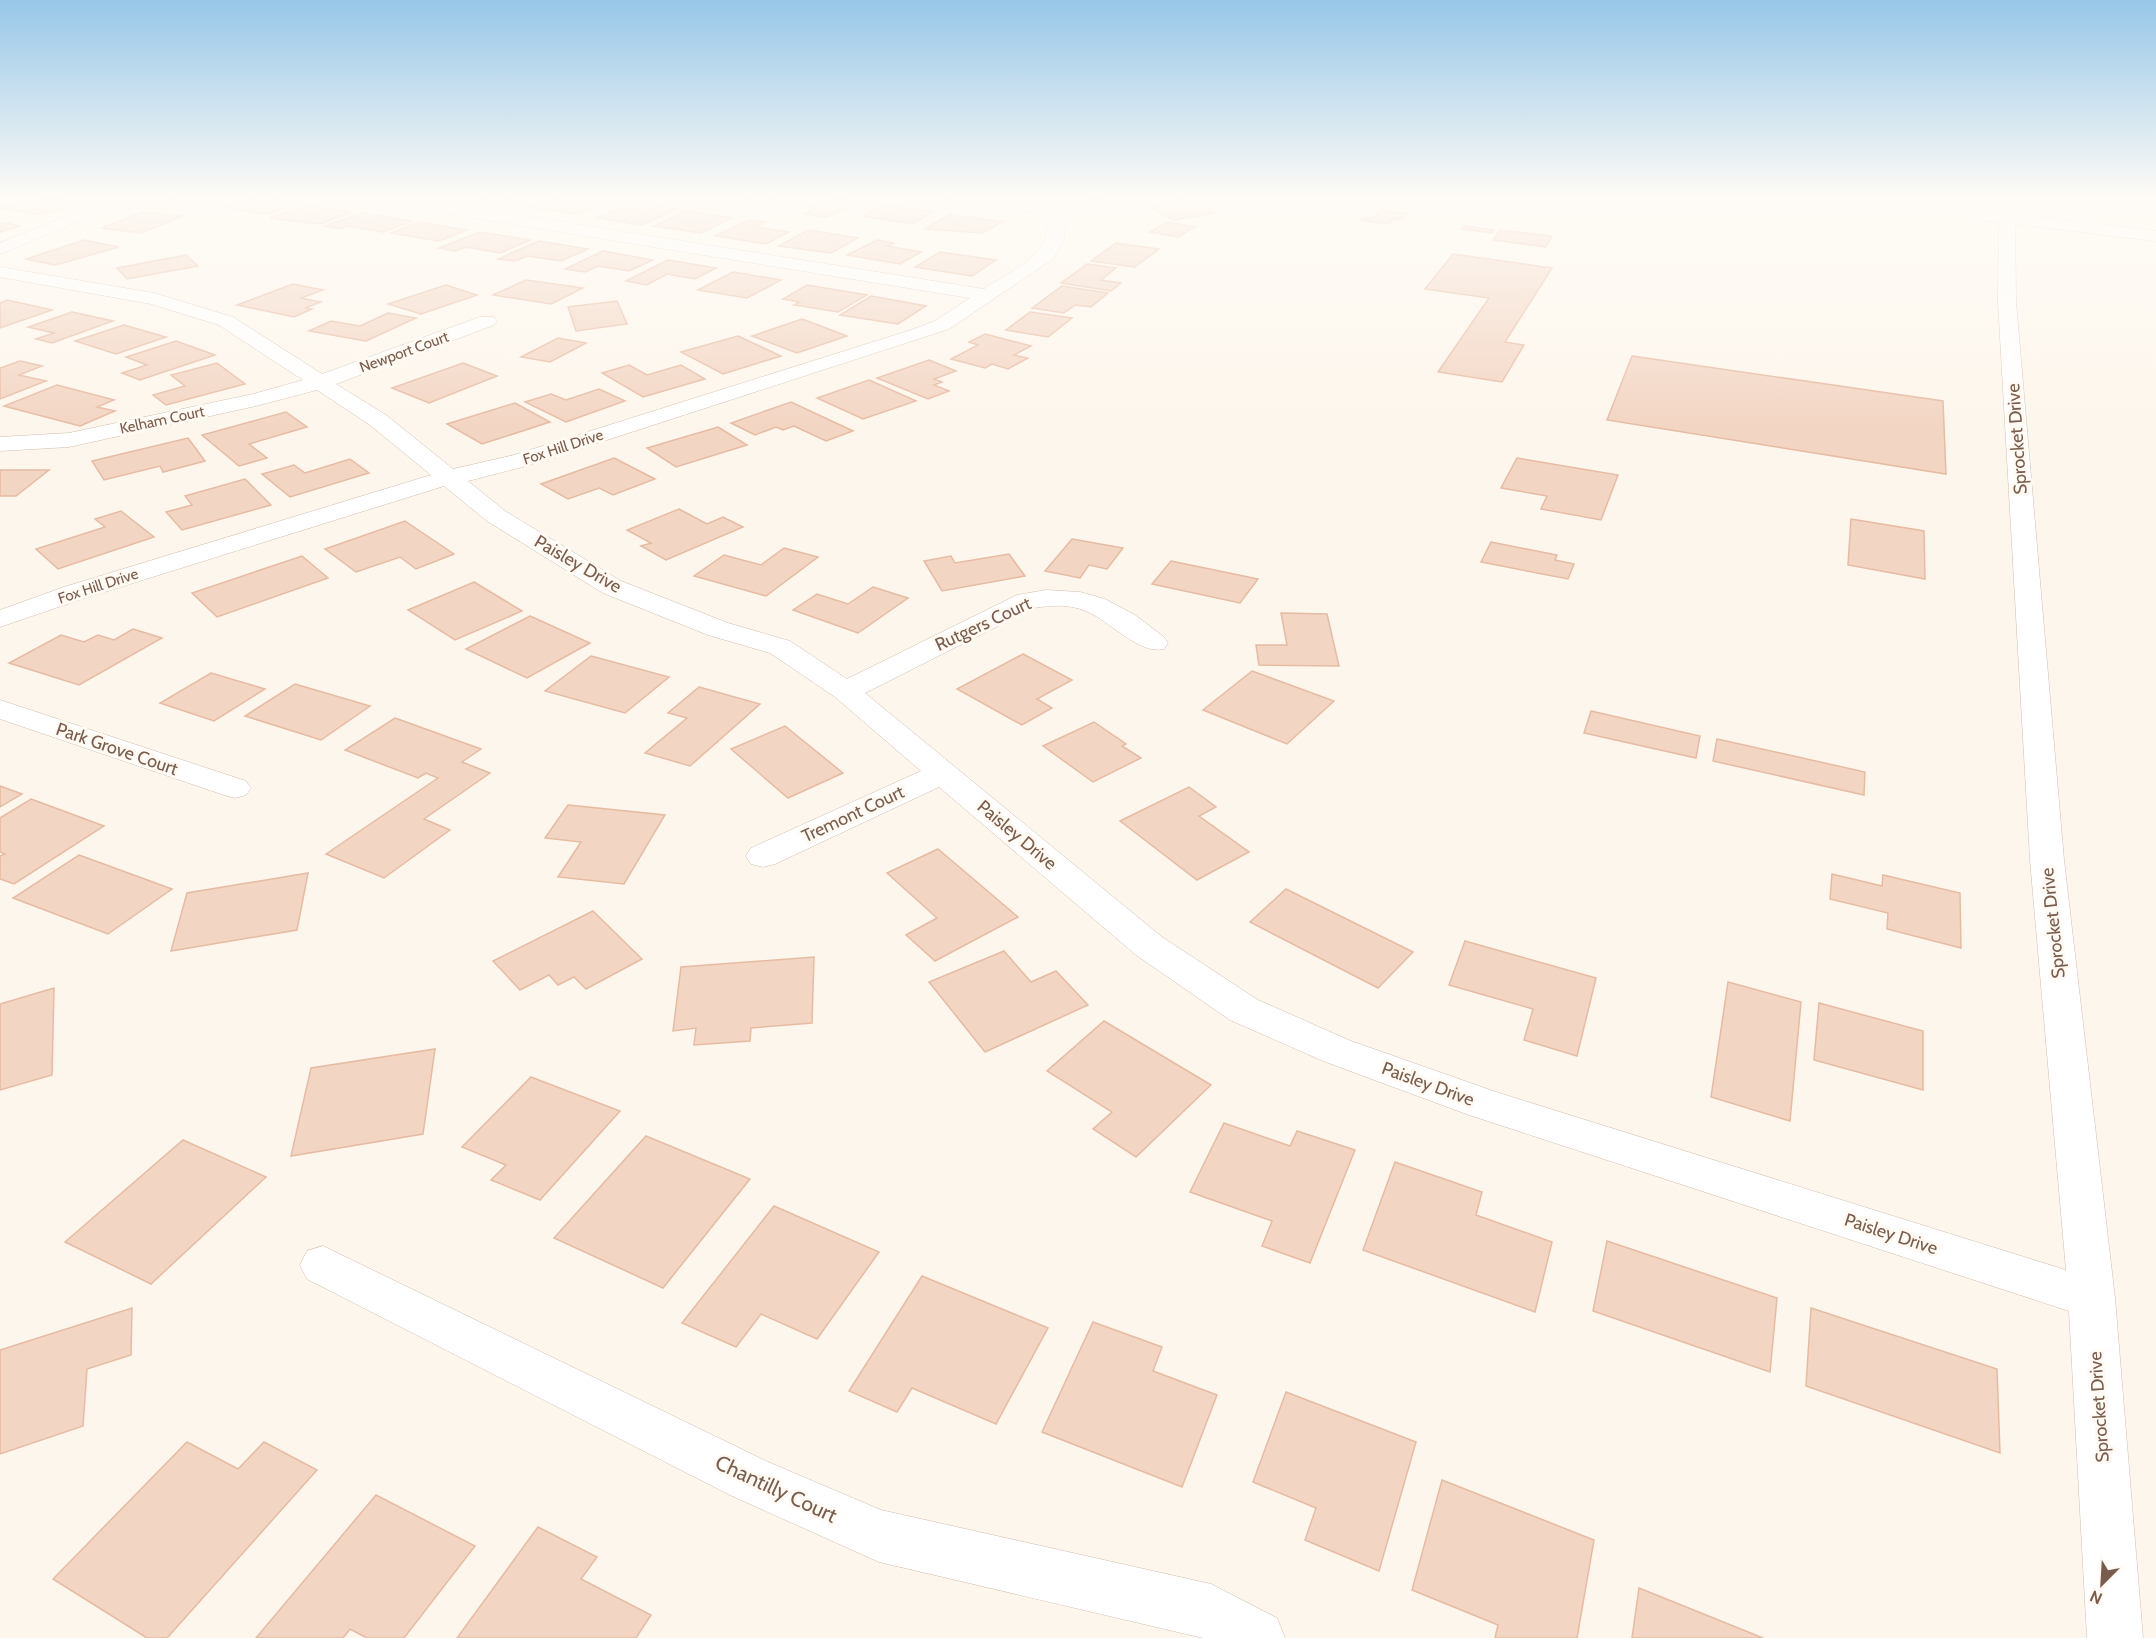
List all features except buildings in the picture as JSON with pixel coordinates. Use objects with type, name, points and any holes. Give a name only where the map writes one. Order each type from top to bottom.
[{"type":"street","name":"Paisley Drive","points":[[14,274],[154,299],[190,308],[226,321],[245,331],[378,420],[496,516],[612,587],[718,629],[780,647],[844,691],[1149,946],[1244,1010],[1337,1051],[1483,1104],[2092,1298]]},
{"type":"street","points":[[858,274],[986,295]]},
{"type":"street","name":"Fox Hill Drive","points":[[0,619],[84,590],[448,477],[503,466],[918,334],[942,324],[1017,274]]},
{"type":"street","name":"Sprocket Drive","points":[[2007,274],[2007,302],[2047,860],[2092,1298],[2115,1638]]},
{"type":"street","name":"Newport Court","points":[[321,382],[487,321]]},
{"type":"street","name":"Kelham Court","points":[[0,444],[69,440],[256,400],[321,382]]},
{"type":"street","name":"Rutgers Court","points":[[844,691],[1027,601],[1039,598],[1056,597],[1098,605],[1125,619],[1154,643]]},
{"type":"street","name":"Park Grove Court","points":[[0,709],[235,788]]},
{"type":"street","name":"Tremont Court","points":[[763,856],[943,773]]},
{"type":"street","name":"Chantilly Court","points":[[323,1265],[748,1478],[879,1536],[1211,1612],[1257,1638]]}]
